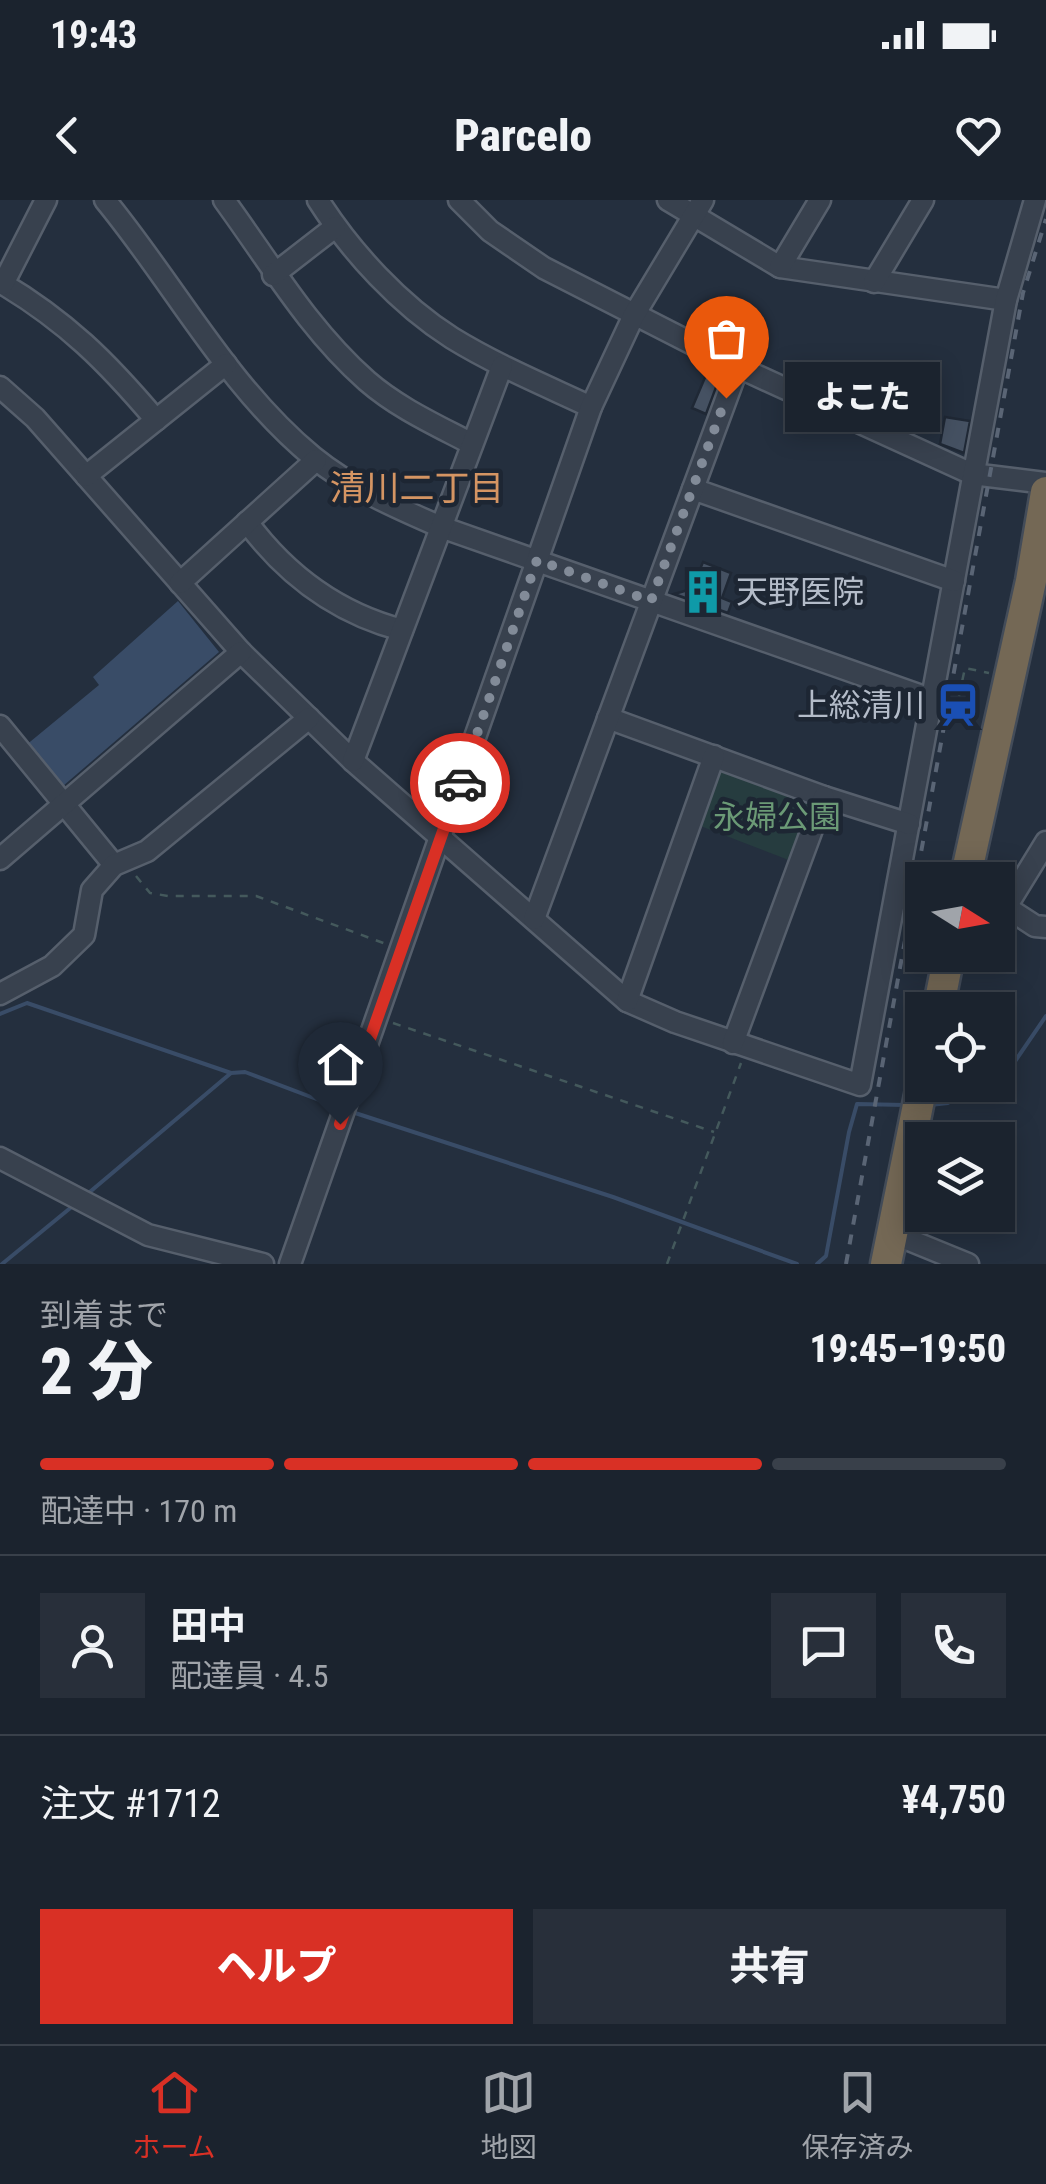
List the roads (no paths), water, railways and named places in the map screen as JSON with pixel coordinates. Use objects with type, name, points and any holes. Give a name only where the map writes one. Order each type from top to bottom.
[{"type":"highway","points":[[969,862],[1046,492]]},
{"type":"highway","points":[[886,1264],[919,1102]]},
{"type":"street","points":[[46,200],[2,283],[46,310],[80,338],[156,420]]},
{"type":"street","points":[[105,200],[260,406],[316,460],[378,498],[441,527],[933,700]]},
{"type":"street","points":[[224,200],[273,275],[315,328],[368,382],[408,410],[472,444]]},
{"type":"street","points":[[318,200],[336,227],[409,304],[450,336],[502,366],[591,407]]},
{"type":"street","points":[[459,200],[490,231],[544,268],[738,368],[972,474],[1046,483]]},
{"type":"street","points":[[668,200],[699,208],[780,267],[1006,300]]},
{"type":"street","points":[[780,267],[820,200]]},
{"type":"street","points":[[874,282],[923,200]]},
{"type":"street","points":[[0,387],[34,418],[241,652],[353,761],[627,1001],[675,1022],[860,1085],[1006,300],[1035,200]]},
{"type":"street","points":[[290,1264],[591,407],[634,315],[699,208]]},
{"type":"street","points":[[273,275],[336,227]]},
{"type":"street","points":[[86,476],[226,364]]},
{"type":"street","points":[[353,761],[502,366]]},
{"type":"street","points":[[534,919],[738,368]]},
{"type":"street","points":[[180,583],[316,460]]},
{"type":"street","points":[[693,489],[954,581]]},
{"type":"street","points":[[247,522],[294,576],[351,614],[402,630]]},
{"type":"street","points":[[0,859],[241,652]]},
{"type":"street","points":[[0,994],[52,966],[84,935],[92,890],[119,863],[148,851],[309,718]]},
{"type":"street","points":[[608,718],[910,824]]},
{"type":"street","points":[[0,726],[119,863]]},
{"type":"street","points":[[627,1001],[714,756]]},
{"type":"street","points":[[740,1045],[824,796]]},
{"type":"street","points":[[1015,886],[1046,842]]},
{"type":"street","points":[[1015,913],[1034,926],[1046,927]]},
{"type":"street","points":[[0,1158],[148,1235],[262,1264]]},
{"type":"street","points":[[892,1233],[968,1264]]},
{"type":"water","points":[[178,601],[219,652],[63,786],[25,746],[99,685],[93,677]]},
{"type":"waterway","points":[[0,1014],[27,1003],[231,1073],[245,1072],[335,1106]]},
{"type":"waterway","points":[[1015,1061],[1046,1016]]},
{"type":"waterway","points":[[85,1196],[231,1073]]},
{"type":"waterway","points":[[930,1105],[949,1102]]},
{"type":"waterway","points":[[817,1264],[826,1256],[857,1104],[905,1105]]},
{"type":"waterway","points":[[349,1111],[613,1197],[797,1264]]},
{"type":"waterway","points":[[2,1264],[74,1205]]},
{"type":"railway","points":[[846,1264],[1023,293],[1046,219]]},
{"type":"place","name":"よこた","points":[[726,398]]},
{"type":"place","name":"天野医院","points":[[703,592]]},
{"type":"place","name":"上総清川","points":[[958,705]]},
{"type":"district","name":"清川二丁目","points":[[417,488]]},
{"type":"park label","name":"永婦公園","points":[[777,817]]}]
